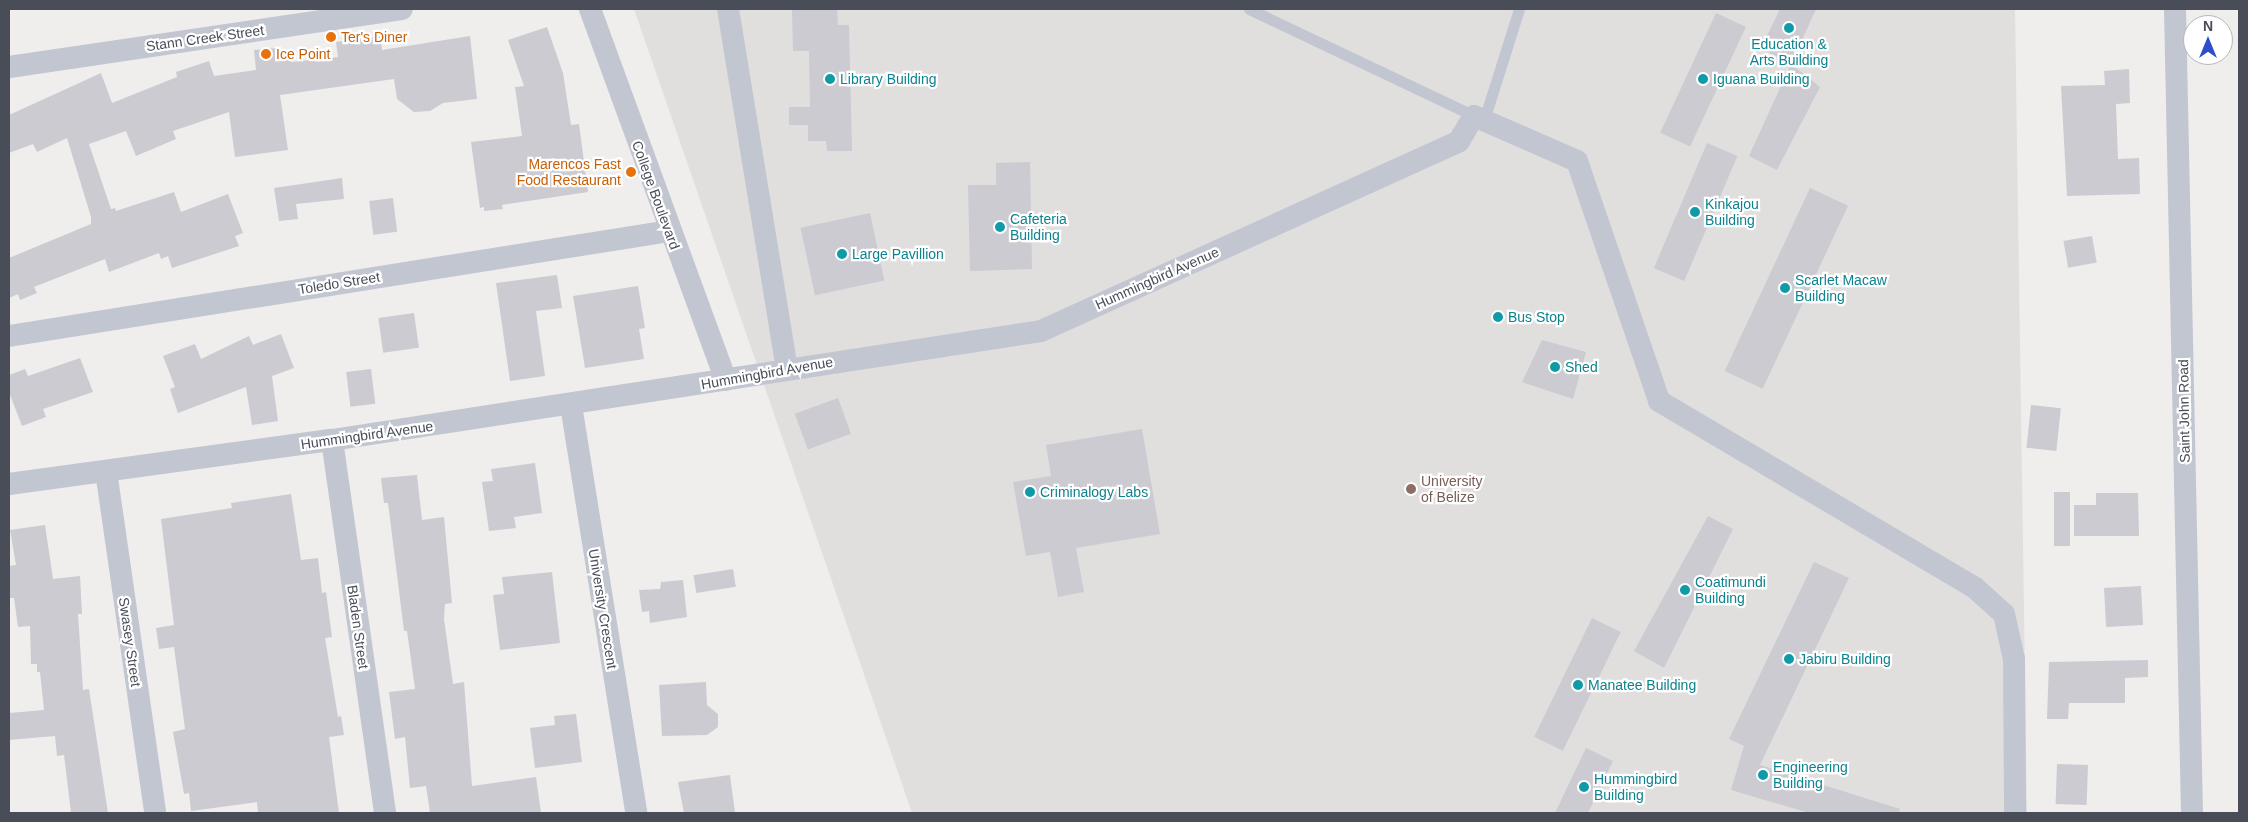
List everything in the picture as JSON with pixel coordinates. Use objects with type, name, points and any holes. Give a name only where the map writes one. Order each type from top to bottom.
[{"type":"street","name":"Stann Creek Street","points":[[9,67],[402,9]]},
{"type":"street","name":"College Boulevard","points":[[590,9],[669,231],[726,380]]},
{"type":"street","points":[[728,9],[787,369]]},
{"type":"street","name":"Saint John Road","points":[[2176,9],[2192,813]]},
{"type":"street","points":[[1479,118],[1577,161],[1659,401],[1974,587],[2004,614],[2014,659],[2016,813]]},
{"type":"street","name":"Hummingbird Avenue","points":[[9,484],[571,405],[787,369],[1041,331],[1459,142],[1479,118]]},
{"type":"street","name":"Toledo Street","points":[[9,336],[669,231]]},
{"type":"street","name":"University Crescent","points":[[571,405],[636,813]]},
{"type":"street","name":"Bladen Street","points":[[332,440],[385,813]]},
{"type":"street","name":"Swasey Street","points":[[106,471],[155,813]]},
{"type":"lane","points":[[1249,9],[1479,118],[1519,9]]},
{"type":"shaded area","name":"University of Belize","points":[[634,9],[2015,9],[2027,813],[912,813]]},
{"type":"building","name":"Library Building","points":[[792,9],[837,9],[838,25],[849,25],[852,151],[827,151],[826,141],[808,141],[808,125],[789,125],[789,107],[810,107],[809,51],[793,51]]},
{"type":"building","name":"Education & Arts Building","points":[[1780,9],[1816,9],[1791,64],[1761,48]]},
{"type":"building","name":"Iguana Building","points":[[1716,13],[1746,27],[1690,147],[1660,133]]},
{"type":"building","points":[[547,27],[563,73],[571,125],[579,124],[588,192],[502,205],[503,209],[484,211],[484,207],[480,208],[471,142],[522,136],[515,87],[524,86],[508,40]]},
{"type":"building","points":[[380,36],[382,50],[470,36],[477,99],[443,103],[430,111],[414,112],[397,99],[394,79],[280,95],[288,150],[235,157],[229,112],[173,131],[176,139],[136,156],[126,131],[89,144],[111,209],[115,208],[116,211],[174,192],[181,212],[228,194],[243,233],[235,236],[239,246],[172,268],[168,256],[161,259],[159,253],[109,272],[105,259],[34,287],[37,293],[20,300],[18,294],[9,298],[9,258],[91,224],[91,217],[67,138],[37,152],[33,144],[9,153],[9,115],[101,73],[112,103],[177,77],[176,72],[209,61],[214,76],[256,70],[254,50],[277,48],[277,56],[290,55],[291,62],[338,57],[336,42]]},
{"type":"building","points":[[1791,64],[1820,87],[1777,170],[1749,156]]},
{"type":"building","points":[[2129,69],[2130,103],[2116,104],[2118,159],[2139,158],[2140,194],[2067,196],[2061,86],[2105,85],[2104,71]]},
{"type":"building","name":"Kinkajou Building","points":[[1707,143],[1737,156],[1684,281],[1654,268]]},
{"type":"building","name":"Cafeteria Building","points":[[1030,162],[1032,269],[970,271],[968,185],[996,185],[996,163]]},
{"type":"building","points":[[342,178],[344,199],[296,204],[298,219],[279,221],[274,188]]},
{"type":"building","name":"Scarlet Macaw Building","points":[[1810,188],[1848,206],[1763,389],[1725,371]]},
{"type":"building","points":[[393,198],[397,232],[373,235],[369,201]]},
{"type":"building","name":"Large Pavillion","points":[[870,213],[884,280],[815,295],[801,228]]},
{"type":"building","points":[[2092,236],[2097,263],[2068,268],[2063,241]]},
{"type":"building","points":[[557,275],[562,308],[536,311],[545,376],[510,381],[496,283]]},
{"type":"building","points":[[638,286],[645,328],[639,329],[644,359],[585,368],[573,296]]},
{"type":"building","points":[[414,313],[419,348],[383,353],[378,318]]},
{"type":"building","points":[[281,334],[294,368],[272,376],[278,421],[252,425],[246,387],[178,413],[170,389],[175,387],[163,356],[195,344],[201,359],[249,336],[253,345]]},
{"type":"building","name":"Shed","points":[[1542,340],[1586,352],[1573,399],[1522,382]]},
{"type":"building","points":[[80,358],[93,392],[43,409],[46,417],[22,426],[9,392],[9,375],[25,369],[28,376]]},
{"type":"building","points":[[371,369],[375,404],[350,407],[346,372]]},
{"type":"building","points":[[838,398],[851,434],[808,449],[795,414]]},
{"type":"building","points":[[2031,405],[2061,408],[2056,451],[2027,448]]},
{"type":"building","name":"Criminalogy Labs","points":[[1142,429],[1160,534],[1076,548],[1084,592],[1058,597],[1050,552],[1026,556],[1013,482],[1051,476],[1046,445]]},
{"type":"building","points":[[535,463],[542,513],[514,517],[516,528],[489,531],[482,482],[493,481],[491,469]]},
{"type":"building","points":[[417,475],[422,520],[444,517],[452,603],[445,604],[444,619],[453,684],[464,682],[472,786],[536,777],[541,813],[430,813],[426,786],[410,788],[405,737],[395,739],[389,692],[415,689],[407,631],[404,631],[388,503],[384,503],[381,478]]},
{"type":"building","points":[[2054,492],[2070,492],[2070,546],[2054,546]]},
{"type":"building","points":[[2096,493],[2138,493],[2139,536],[2074,536],[2074,505],[2096,505]]},
{"type":"building","points":[[291,494],[301,560],[318,558],[322,593],[326,592],[332,637],[325,638],[338,717],[341,716],[344,735],[329,737],[339,813],[258,813],[257,802],[191,811],[189,793],[184,794],[173,732],[185,729],[174,647],[159,649],[156,628],[174,625],[161,519],[232,508],[231,503]]},
{"type":"building","name":"Coatimundi Building","points":[[1708,516],[1733,529],[1664,668],[1634,651]]},
{"type":"building","points":[[45,525],[53,579],[80,576],[82,614],[78,614],[83,690],[89,689],[108,813],[71,813],[64,755],[57,756],[55,736],[9,740],[9,713],[44,710],[40,672],[37,672],[37,664],[31,664],[30,626],[18,627],[14,598],[9,598],[9,566],[16,565],[10,530]]},
{"type":"building","name":"Jabiru Building","points":[[1814,562],[1849,578],[1760,765],[1900,809],[1899,813],[1809,813],[1731,790],[1744,746],[1729,739]]},
{"type":"building","points":[[733,569],[736,587],[696,593],[693,575]]},
{"type":"building","points":[[552,572],[560,643],[500,650],[493,595],[504,594],[502,577]]},
{"type":"building","points":[[683,580],[687,617],[650,623],[649,611],[642,612],[639,590],[660,589],[661,582]]},
{"type":"building","points":[[2141,586],[2143,625],[2106,627],[2104,588]]},
{"type":"building","name":"Manatee Building","points":[[1592,618],[1621,632],[1563,751],[1534,737]]},
{"type":"building","points":[[2148,660],[2148,677],[2125,678],[2125,703],[2069,703],[2068,719],[2047,719],[2049,662]]},
{"type":"building","points":[[706,682],[707,705],[718,714],[718,727],[707,735],[662,736],[659,685]]},
{"type":"building","points":[[576,714],[582,762],[535,768],[530,728],[555,725],[554,716]]},
{"type":"building","name":"Hummingbird Building","points":[[1586,748],[1613,761],[1588,813],[1555,813]]},
{"type":"building","points":[[2057,764],[2088,765],[2087,805],[2056,804]]},
{"type":"building","points":[[730,775],[735,813],[684,813],[678,782]]},
{"type":"place","name":"Education & Arts Building","points":[[1789,28]]},
{"type":"place","name":"Ter's Diner","points":[[331,37]]},
{"type":"place","name":"Ice Point","points":[[266,54]]},
{"type":"place","name":"Library Building","points":[[830,79]]},
{"type":"place","name":"Iguana Building","points":[[1703,79]]},
{"type":"place","name":"Marencos Fast Food Restaurant","points":[[631,172]]},
{"type":"place","name":"Kinkajou Building","points":[[1695,212]]},
{"type":"place","name":"Cafeteria Building","points":[[1000,227]]},
{"type":"place","name":"Large Pavillion","points":[[842,254]]},
{"type":"place","name":"Scarlet Macaw Building","points":[[1785,288]]},
{"type":"place","name":"Bus Stop","points":[[1498,317]]},
{"type":"place","name":"Shed","points":[[1555,367]]},
{"type":"place","name":"University of Belize","points":[[1411,489]]},
{"type":"place","name":"Criminalogy Labs","points":[[1030,492]]},
{"type":"place","name":"Coatimundi Building","points":[[1685,590]]},
{"type":"place","name":"Jabiru Building","points":[[1789,659]]},
{"type":"place","name":"Manatee Building","points":[[1578,685]]},
{"type":"place","name":"Engineering Building","points":[[1763,775]]},
{"type":"place","name":"Hummingbird Building","points":[[1584,787]]}]
